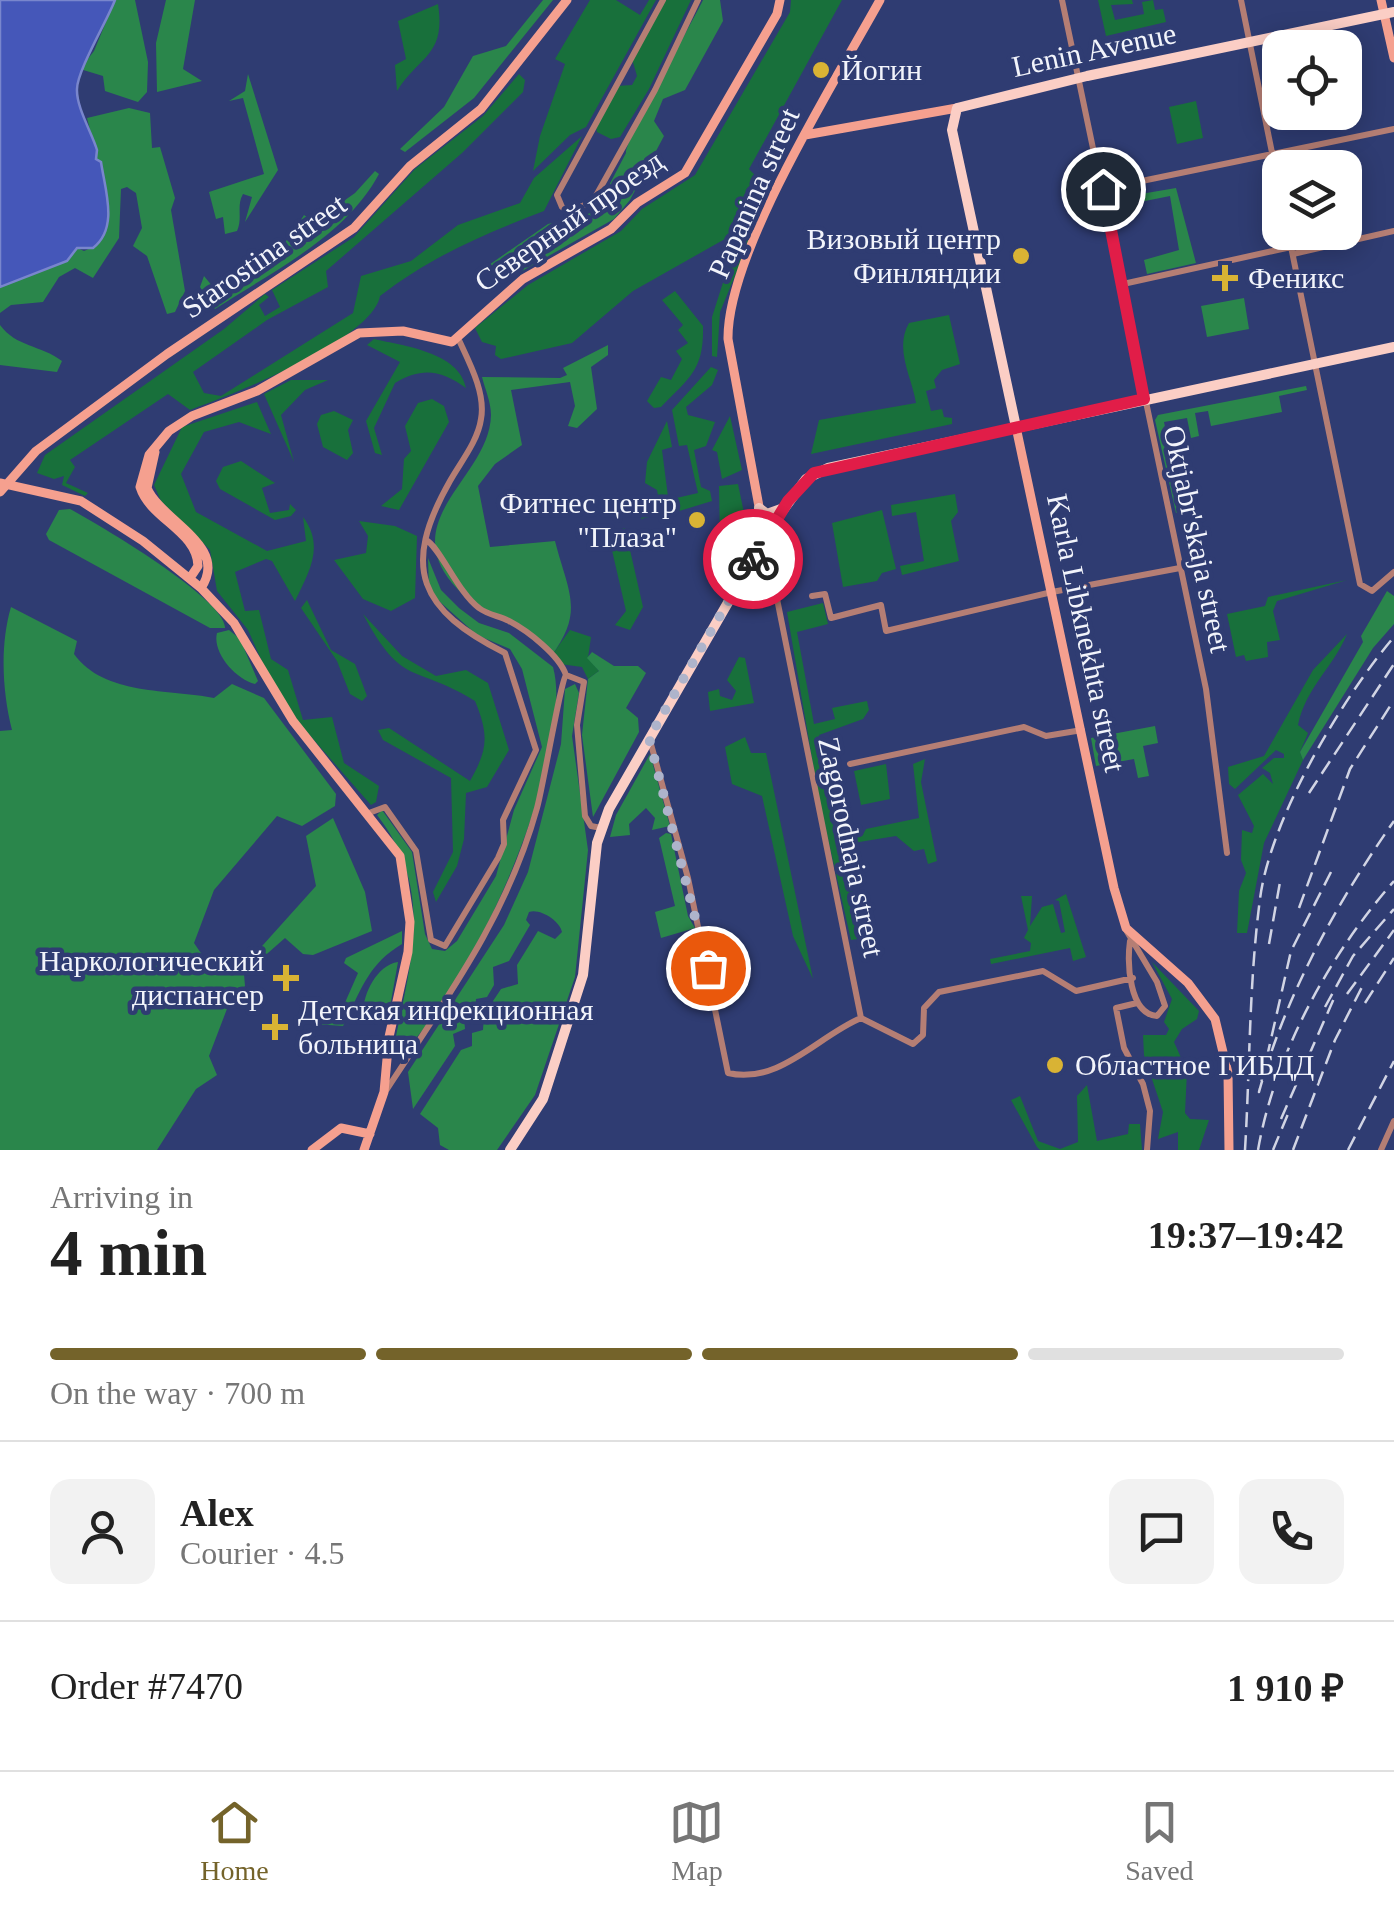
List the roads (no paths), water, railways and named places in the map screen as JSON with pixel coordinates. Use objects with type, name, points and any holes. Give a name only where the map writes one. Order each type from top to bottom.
[{"type":"main road","name":"Lenin Avenue","points":[[958,108],[1078,78],[1389,12]]},
{"type":"main road","name":"Karla Libknekhta street","points":[[958,108],[952,130],[1016,427]]},
{"type":"main road","points":[[759,508],[774,514],[806,479],[828,468],[1394,347]]},
{"type":"main road","points":[[510,1150],[542,1099],[582,976],[600,828],[788,501]]},
{"type":"main road","points":[[751,563],[758,556],[769,563]]},
{"type":"street","name":"Starostina street","points":[[2,486],[26,461],[167,354],[354,228],[410,166],[481,109],[567,0]]},
{"type":"street","points":[[663,0],[557,195],[562,207],[570,212],[593,201],[655,90],[698,0]]},
{"type":"street","name":"Северный проезд","points":[[458,338],[479,314],[524,279],[611,229],[637,203],[685,173],[777,14],[780,0]]},
{"type":"street","name":"Papanina street","points":[[765,539],[728,328],[744,266],[805,135],[880,0]]},
{"type":"street","name":"Oktjabr'skaja street","points":[[1062,0],[1218,756],[1220,812],[1228,854]]},
{"type":"street","points":[[1240,0],[1271,150]]},
{"type":"street","points":[[1381,0],[1389,12],[1394,58]]},
{"type":"street","name":"Lenin Avenue","points":[[805,135],[958,108]]},
{"type":"street","points":[[1292,150],[1394,130]]},
{"type":"street","points":[[1103,189],[1262,156]]},
{"type":"street","points":[[1362,237],[1394,231]]},
{"type":"street","points":[[1122,284],[1292,250],[1360,584],[1372,590],[1394,572]]},
{"type":"street","points":[[190,578],[198,566],[195,551],[141,492],[142,468],[158,445],[192,416],[257,390],[359,333],[402,331],[444,342],[458,338],[470,362],[482,406],[480,424],[432,513],[426,540],[429,596],[452,622],[505,653],[536,750],[504,820],[504,844],[498,858],[445,946],[436,946],[429,933],[416,850],[383,806],[369,813]]},
{"type":"street","name":"Karla Libknekhta street","points":[[1016,427],[1130,940],[1136,1002]]},
{"type":"street","points":[[158,445],[148,488],[206,553],[208,575],[202,588]]},
{"type":"street","points":[[26,461],[25,478],[44,490],[94,509],[202,588],[234,623],[293,721],[369,813],[404,863],[410,922],[384,1092],[364,1150]]},
{"type":"street","points":[[2,486],[44,490]]},
{"type":"street","name":"Zagorodnaja street","points":[[765,539],[862,1018]]},
{"type":"street","points":[[426,540],[434,544],[448,573],[478,607],[512,622],[560,662],[566,676],[584,682],[577,724],[585,816],[591,826],[600,828]]},
{"type":"street","points":[[812,596],[825,594],[831,618],[881,605],[886,632],[1052,592],[1180,568]]},
{"type":"street","points":[[384,1092],[498,918],[520,868],[554,744],[560,683],[566,676]]},
{"type":"street","points":[[850,764],[1024,726],[1046,736],[1082,730]]},
{"type":"street","points":[[649,738],[688,878],[728,1072],[749,1074],[799,1058],[824,1036],[862,1018],[914,1044],[923,1035],[924,1008],[939,992],[1043,971],[1076,991],[1133,978]]},
{"type":"street","points":[[1126,928],[1188,983],[1215,1020],[1228,1073],[1229,1150]]},
{"type":"street","points":[[1130,940],[1157,982],[1165,1006],[1153,1016],[1136,1002],[1116,1008],[1124,1048],[1143,1084],[1150,1111],[1147,1150]]},
{"type":"street","points":[[1381,1150],[1394,1121]]},
{"type":"street","points":[[312,1150],[341,1128],[370,1134]]},
{"type":"water","points":[[0,0],[115,0],[77,89],[97,150],[96,159],[101,162],[108,208],[106,230],[93,248],[77,248],[67,261],[0,287]]},
{"type":"railway","points":[[1245,1150],[1254,962],[1266,867],[1311,761],[1353,692],[1394,637]]},
{"type":"railway","points":[[1309,793],[1394,664]]},
{"type":"railway","points":[[1299,908],[1350,769],[1394,700]]},
{"type":"railway","points":[[1331,872],[1291,951],[1259,1092],[1298,985],[1353,884],[1394,821]]},
{"type":"railway","points":[[1258,1150],[1277,1077],[1308,1006],[1348,940],[1394,881]]},
{"type":"railway","points":[[1269,944],[1280,882]]},
{"type":"railway","points":[[1325,1007],[1353,956],[1394,909]]},
{"type":"railway","points":[[1347,994],[1394,930]]},
{"type":"railway","points":[[1365,1003],[1394,958]]},
{"type":"railway","points":[[1293,1150],[1335,1040],[1363,985]]},
{"type":"railway","points":[[1281,1119],[1335,996]]},
{"type":"railway","points":[[1348,1150],[1394,1061]]},
{"type":"railway","points":[[1273,1150],[1290,1109]]},
{"type":"place","name":"Йогин","points":[[821,70]]},
{"type":"place","name":"Визовый центр Финляндии","points":[[1021,256]]},
{"type":"place","name":"Феникс","points":[[1225,278]]},
{"type":"place","name":"Фитнес центр \"Плаза\"","points":[[697,520]]},
{"type":"place","name":"Наркологический диспансер","points":[[286,978]]},
{"type":"place","name":"Детская инфекционная больница","points":[[275,1027]]},
{"type":"place","name":"Областное ГИБДД","points":[[1055,1065]]}]
